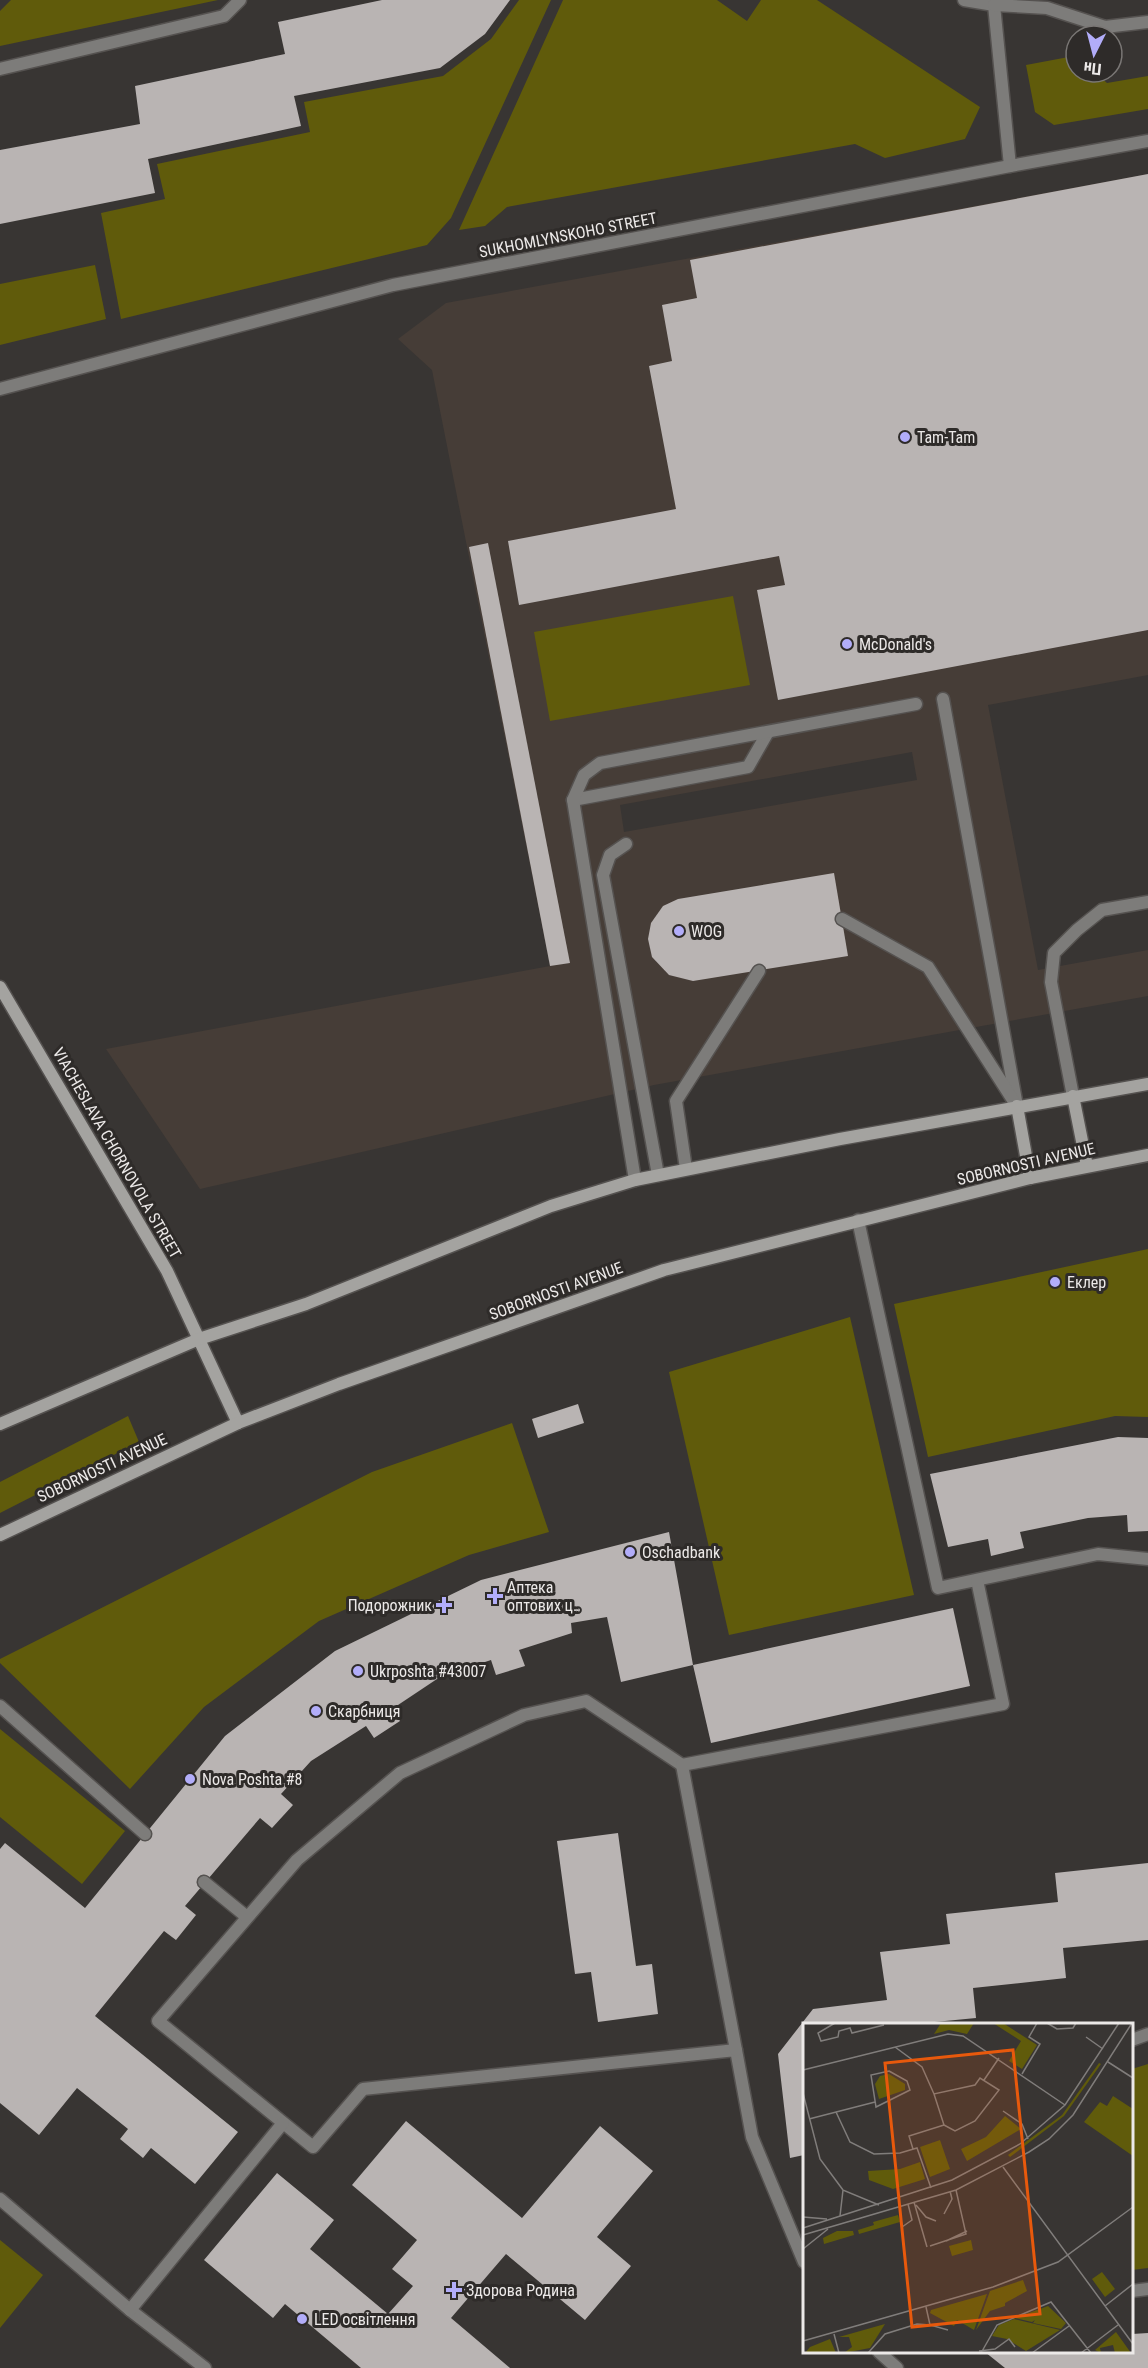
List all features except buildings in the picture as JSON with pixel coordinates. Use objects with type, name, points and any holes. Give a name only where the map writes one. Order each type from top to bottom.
[{"type":"main road","name":"VIACHESLAVA CHORNOVOLA STREET","points":[[0,987],[167,1271],[238,1423]]},
{"type":"main road","points":[[0,1424],[199,1339],[306,1304],[551,1206],[635,1180],[1017,1106],[1148,1084]]},
{"type":"main road","points":[[1073,1096],[1087,1167]]},
{"type":"main road","points":[[1017,1106],[1030,1178]]},
{"type":"main road","name":"SOBORNOSTI AVENUE","points":[[0,1535],[238,1423],[339,1384],[664,1270],[1030,1178],[1148,1155]]},
{"type":"street","points":[[0,69],[224,16],[240,0]]},
{"type":"street","points":[[964,0],[994,5],[1047,8],[1105,27],[1148,22]]},
{"type":"street","points":[[994,5],[1010,166]]},
{"type":"street","name":"SUKHOMLYNSKOHO STREET","points":[[0,388],[393,285],[1148,141]]},
{"type":"street","points":[[943,699],[1017,1106]]},
{"type":"street","points":[[635,1180],[573,800],[584,775],[600,763],[916,704]]},
{"type":"street","points":[[573,800],[748,767],[768,732]]},
{"type":"street","points":[[626,844],[610,855],[603,874],[658,1175]]},
{"type":"street","points":[[1073,1096],[1051,982],[1054,953],[1102,910],[1148,902]]},
{"type":"street","points":[[842,919],[928,967],[1017,1106]]},
{"type":"street","points":[[686,1169],[676,1101],[759,971]]},
{"type":"street","points":[[858,1220],[938,1588],[1098,1554],[1148,1559]]},
{"type":"street","points":[[736,2050],[363,2089],[314,2147],[158,2021],[297,1860],[400,1773],[524,1715],[586,1701],[682,1766],[1004,1704],[977,1580]]},
{"type":"street","points":[[0,1706],[145,1834]]},
{"type":"street","points":[[682,1766],[752,2137],[803,2260]]},
{"type":"street","points":[[204,1882],[247,1917]]},
{"type":"street","points":[[1133,2039],[1148,2034]]},
{"type":"street","points":[[130,2310],[283,2123]]},
{"type":"street","points":[[0,2199],[130,2310],[205,2368]]},
{"type":"street","points":[[1133,2291],[1148,2289]]},
{"type":"street","points":[[880,2353],[897,2368]]},
{"type":"shaded area","points":[[11,0],[218,0],[0,46],[0,11]]},
{"type":"shaded area","points":[[519,0],[551,0],[451,218],[427,245],[121,319],[101,213],[165,199],[157,164],[310,132],[304,102],[443,76],[491,39]]},
{"type":"shaded area","points":[[563,0],[717,0],[747,21],[761,0],[817,0],[980,107],[965,139],[885,158],[855,144],[507,207],[485,226],[459,230]]},
{"type":"shaded area","points":[[1064,58],[1064,84],[1124,84],[1124,80],[1148,76],[1148,109],[1054,125],[1035,112],[1026,65]]},
{"type":"shaded area","points":[[1148,174],[1148,675],[988,705],[1038,970],[1148,950],[1148,996],[654,1085],[200,1189],[106,1049],[550,966],[432,370],[398,339],[446,303]],"holes":[[[912,752],[917,780],[624,832],[620,805]]]},
{"type":"shaded area","points":[[95,265],[106,319],[0,345],[0,284]]},
{"type":"shaded area","points":[[733,596],[750,685],[550,721],[534,632]]},
{"type":"shaded area","points":[[1148,1249],[1148,1417],[1115,1416],[928,1457],[894,1304]]},
{"type":"shaded area","points":[[850,1317],[914,1595],[729,1635],[669,1372]]},
{"type":"shaded area","points":[[128,1416],[139,1442],[0,1513],[0,1482]]},
{"type":"shaded area","points":[[512,1423],[549,1532],[469,1555],[319,1621],[204,1707],[130,1789],[0,1663],[0,1659],[372,1472]]},
{"type":"shaded area","points":[[0,1729],[125,1831],[82,1884],[0,1817]]},
{"type":"shaded area","points":[[1148,2064],[1148,2268],[1133,2270],[1133,2069]]},
{"type":"shaded area","points":[[0,2240],[43,2275],[0,2328]]},
{"type":"place","name":"Tam-Tam","points":[[905,437]]},
{"type":"place","name":"McDonald's","points":[[847,644]]},
{"type":"place","name":"WOG","points":[[679,931]]},
{"type":"place","name":"Еклер","points":[[1055,1282]]},
{"type":"place","name":"Oschadbank","points":[[630,1552]]},
{"type":"place","name":"Аптека оптових ц‥","points":[[495,1596]]},
{"type":"place","name":"Подорожник","points":[[444,1605]]},
{"type":"place","name":"Ukrposhta #43007","points":[[358,1671]]},
{"type":"place","name":"Скарбниця","points":[[316,1711]]},
{"type":"place","name":"Nova Poshta #8","points":[[190,1779]]},
{"type":"place","name":"Здорова Родина","points":[[454,2290]]},
{"type":"place","name":"LED освітлення","points":[[302,2319]]}]
